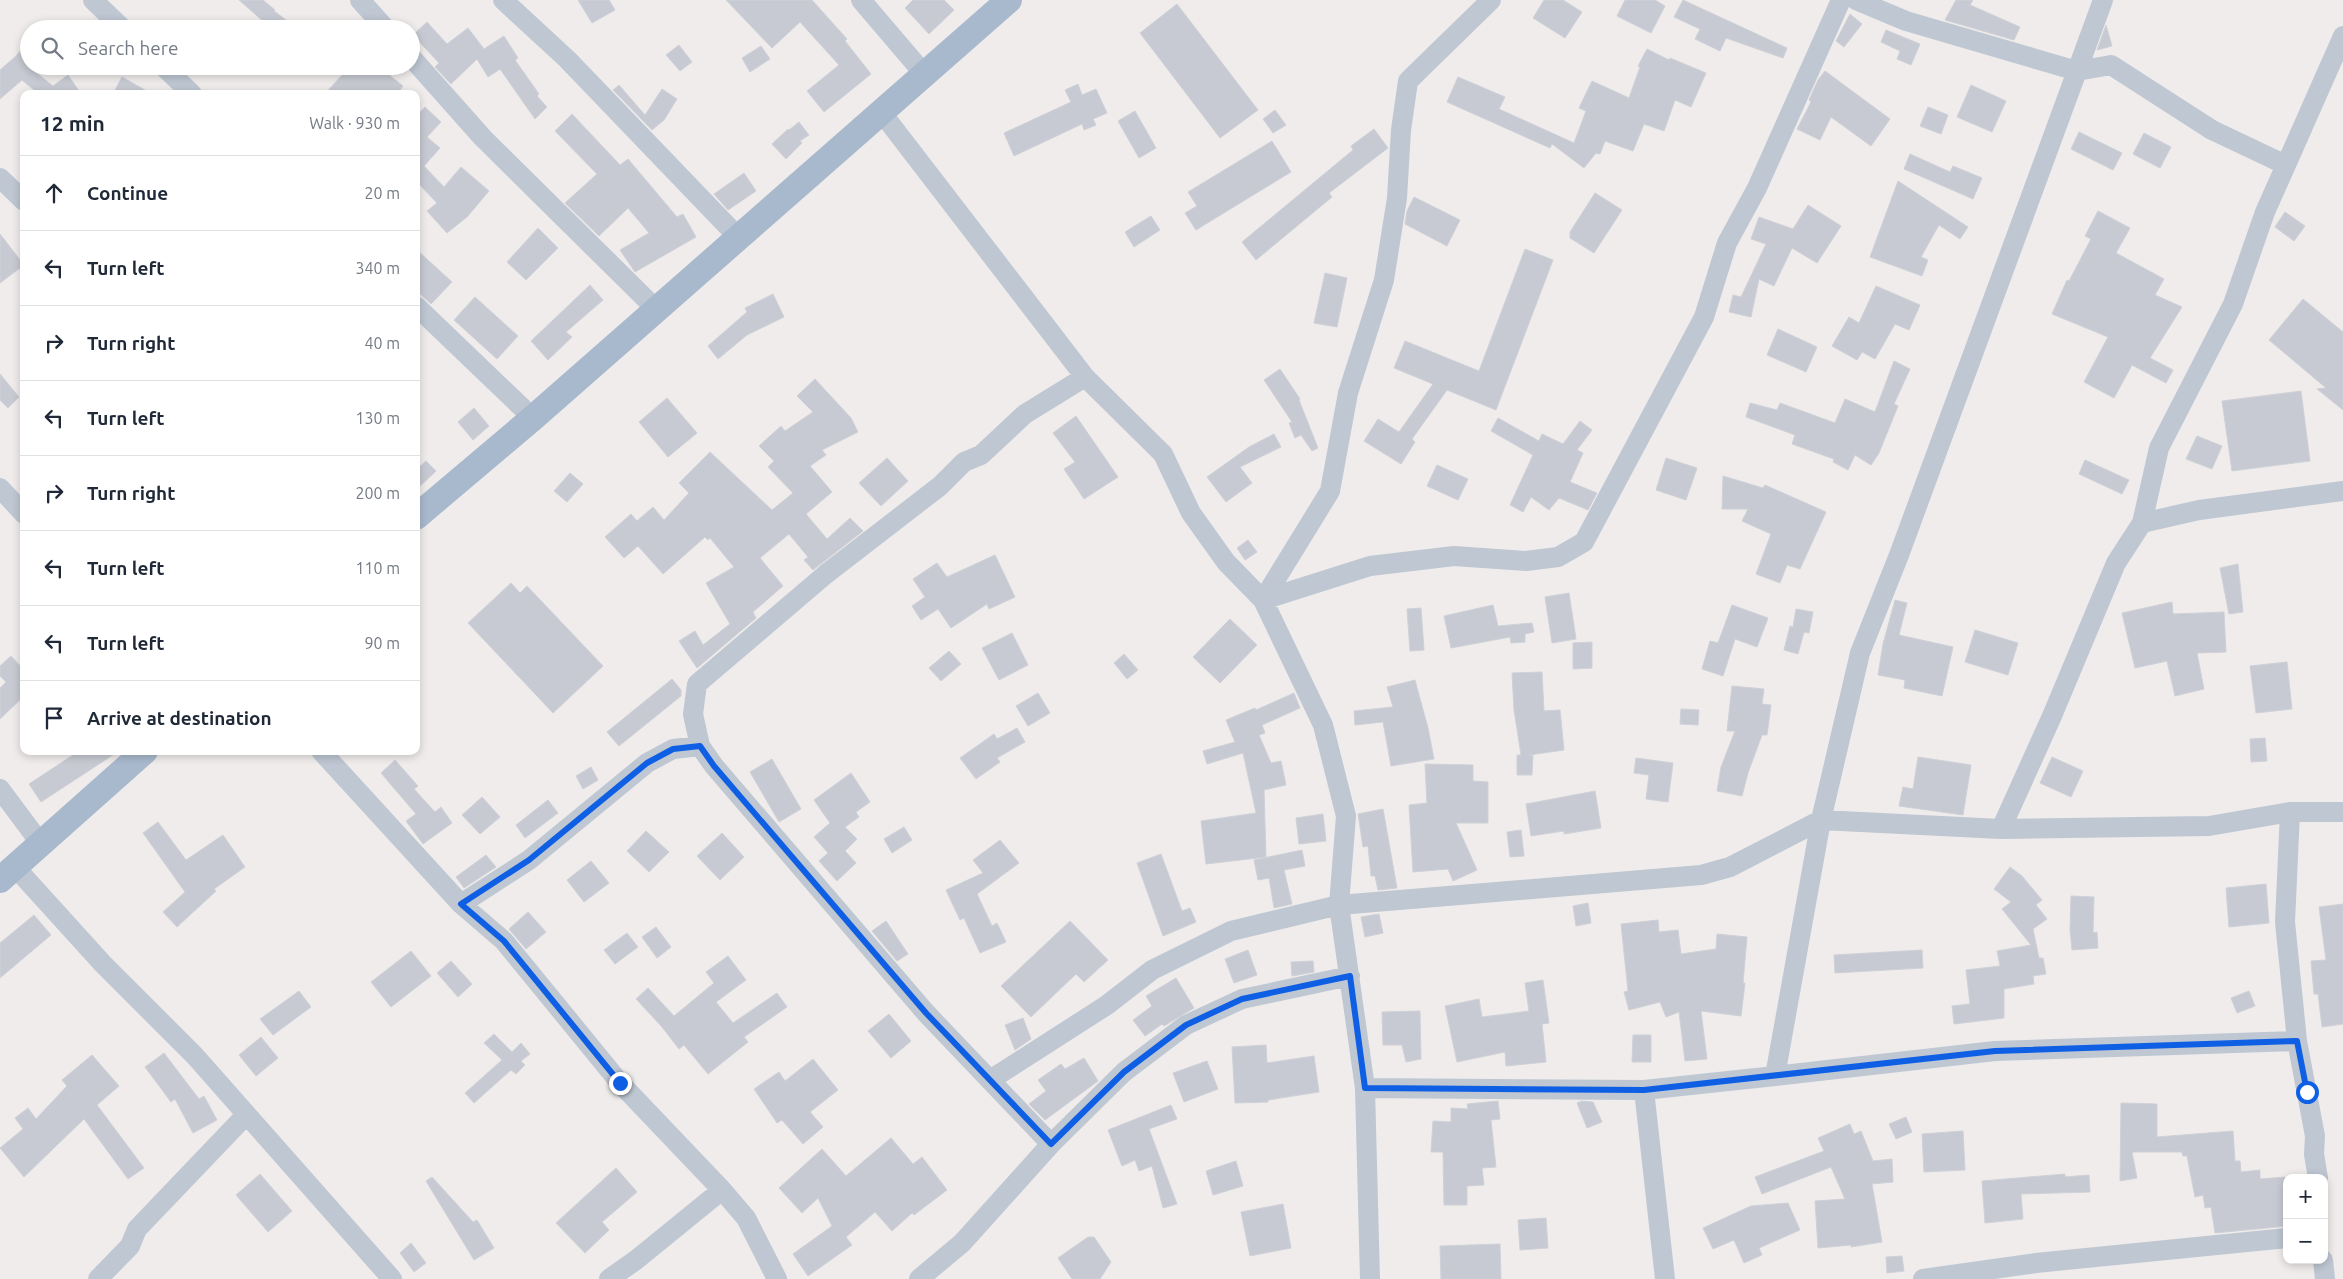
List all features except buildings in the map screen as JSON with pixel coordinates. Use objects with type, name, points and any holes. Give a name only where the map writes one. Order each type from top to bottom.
[{"type":"main road","points":[[420,514],[534,418],[1009,0]]},
{"type":"main road","points":[[8,874],[141,755]]},
{"type":"street","points":[[93,0],[114,20]]},
{"type":"street","points":[[360,0],[378,20]]},
{"type":"street","points":[[503,0],[566,59],[739,238]]},
{"type":"street","points":[[861,0],[925,74]]},
{"type":"street","points":[[1263,600],[1330,491],[1348,393],[1384,280],[1396,198],[1401,130],[1408,81],[1491,0]]},
{"type":"street","points":[[1263,600],[1370,566],[1454,556],[1526,561],[1558,557],[1584,542],[1704,317],[1726,243],[1758,188],[1841,0]]},
{"type":"street","points":[[1856,0],[1906,21],[2077,71],[2111,64],[2212,130],[2286,165]]},
{"type":"street","points":[[1775,1076],[1820,820],[1860,653],[1899,555],[2103,0]]},
{"type":"street","points":[[2001,829],[2116,562],[2142,523],[2159,448],[2233,304],[2265,212],[2343,36]]},
{"type":"street","points":[[420,67],[483,138],[657,310]]},
{"type":"street","points":[[172,75],[188,90]]},
{"type":"street","points":[[882,113],[1085,377],[1163,454],[1191,513],[1226,562],[1263,600],[1323,725],[1346,816],[1339,905],[1365,1088],[1370,1279]]},
{"type":"street","points":[[0,178],[20,196]]},
{"type":"street","points":[[420,310],[534,418]]},
{"type":"street","points":[[1051,1144],[926,1013],[714,766],[700,746],[693,714],[697,684],[826,574],[940,486],[964,462],[981,455],[1025,414],[1085,377]]},
{"type":"street","points":[[0,488],[20,510]]},
{"type":"street","points":[[2142,523],[2199,510],[2343,491]]},
{"type":"street","points":[[461,904],[529,860],[647,763],[673,749],[700,746]]},
{"type":"street","points":[[325,755],[461,904],[504,941],[620,1083],[722,1190],[746,1218],[777,1279]]},
{"type":"street","points":[[0,789],[41,844]]},
{"type":"street","points":[[990,1080],[1107,1005],[1152,970],[1232,931],[1339,905],[1701,875],[1730,867],[1820,820],[2001,829],[2210,826],[2290,812],[2343,812]]},
{"type":"street","points":[[2290,812],[2285,922],[2297,1041],[2315,1136],[2314,1154],[2317,1174]]},
{"type":"street","points":[[8,874],[103,964],[195,1056],[392,1279]]},
{"type":"street","points":[[920,1279],[962,1243],[1051,1144],[1124,1072],[1186,1025],[1242,999],[1350,976]]},
{"type":"street","points":[[1365,1088],[1644,1090],[1995,1051],[2297,1041]]},
{"type":"street","points":[[1644,1090],[1665,1279]]},
{"type":"street","points":[[98,1279],[130,1246],[137,1229],[246,1115]]},
{"type":"street","points":[[609,1279],[636,1260],[722,1190]]},
{"type":"street","points":[[1923,1279],[2036,1263],[2283,1238]]},
{"type":"street","points":[[2323,1264],[2325,1279]]},
{"type":"route","points":[[620,1083],[504,941],[461,904],[529,860],[647,763],[673,749],[700,746],[714,766],[926,1013],[1051,1144],[1124,1072],[1186,1025],[1242,999],[1350,976],[1365,1088],[1644,1090],[1995,1051],[2297,1041],[2307,1092]]}]
